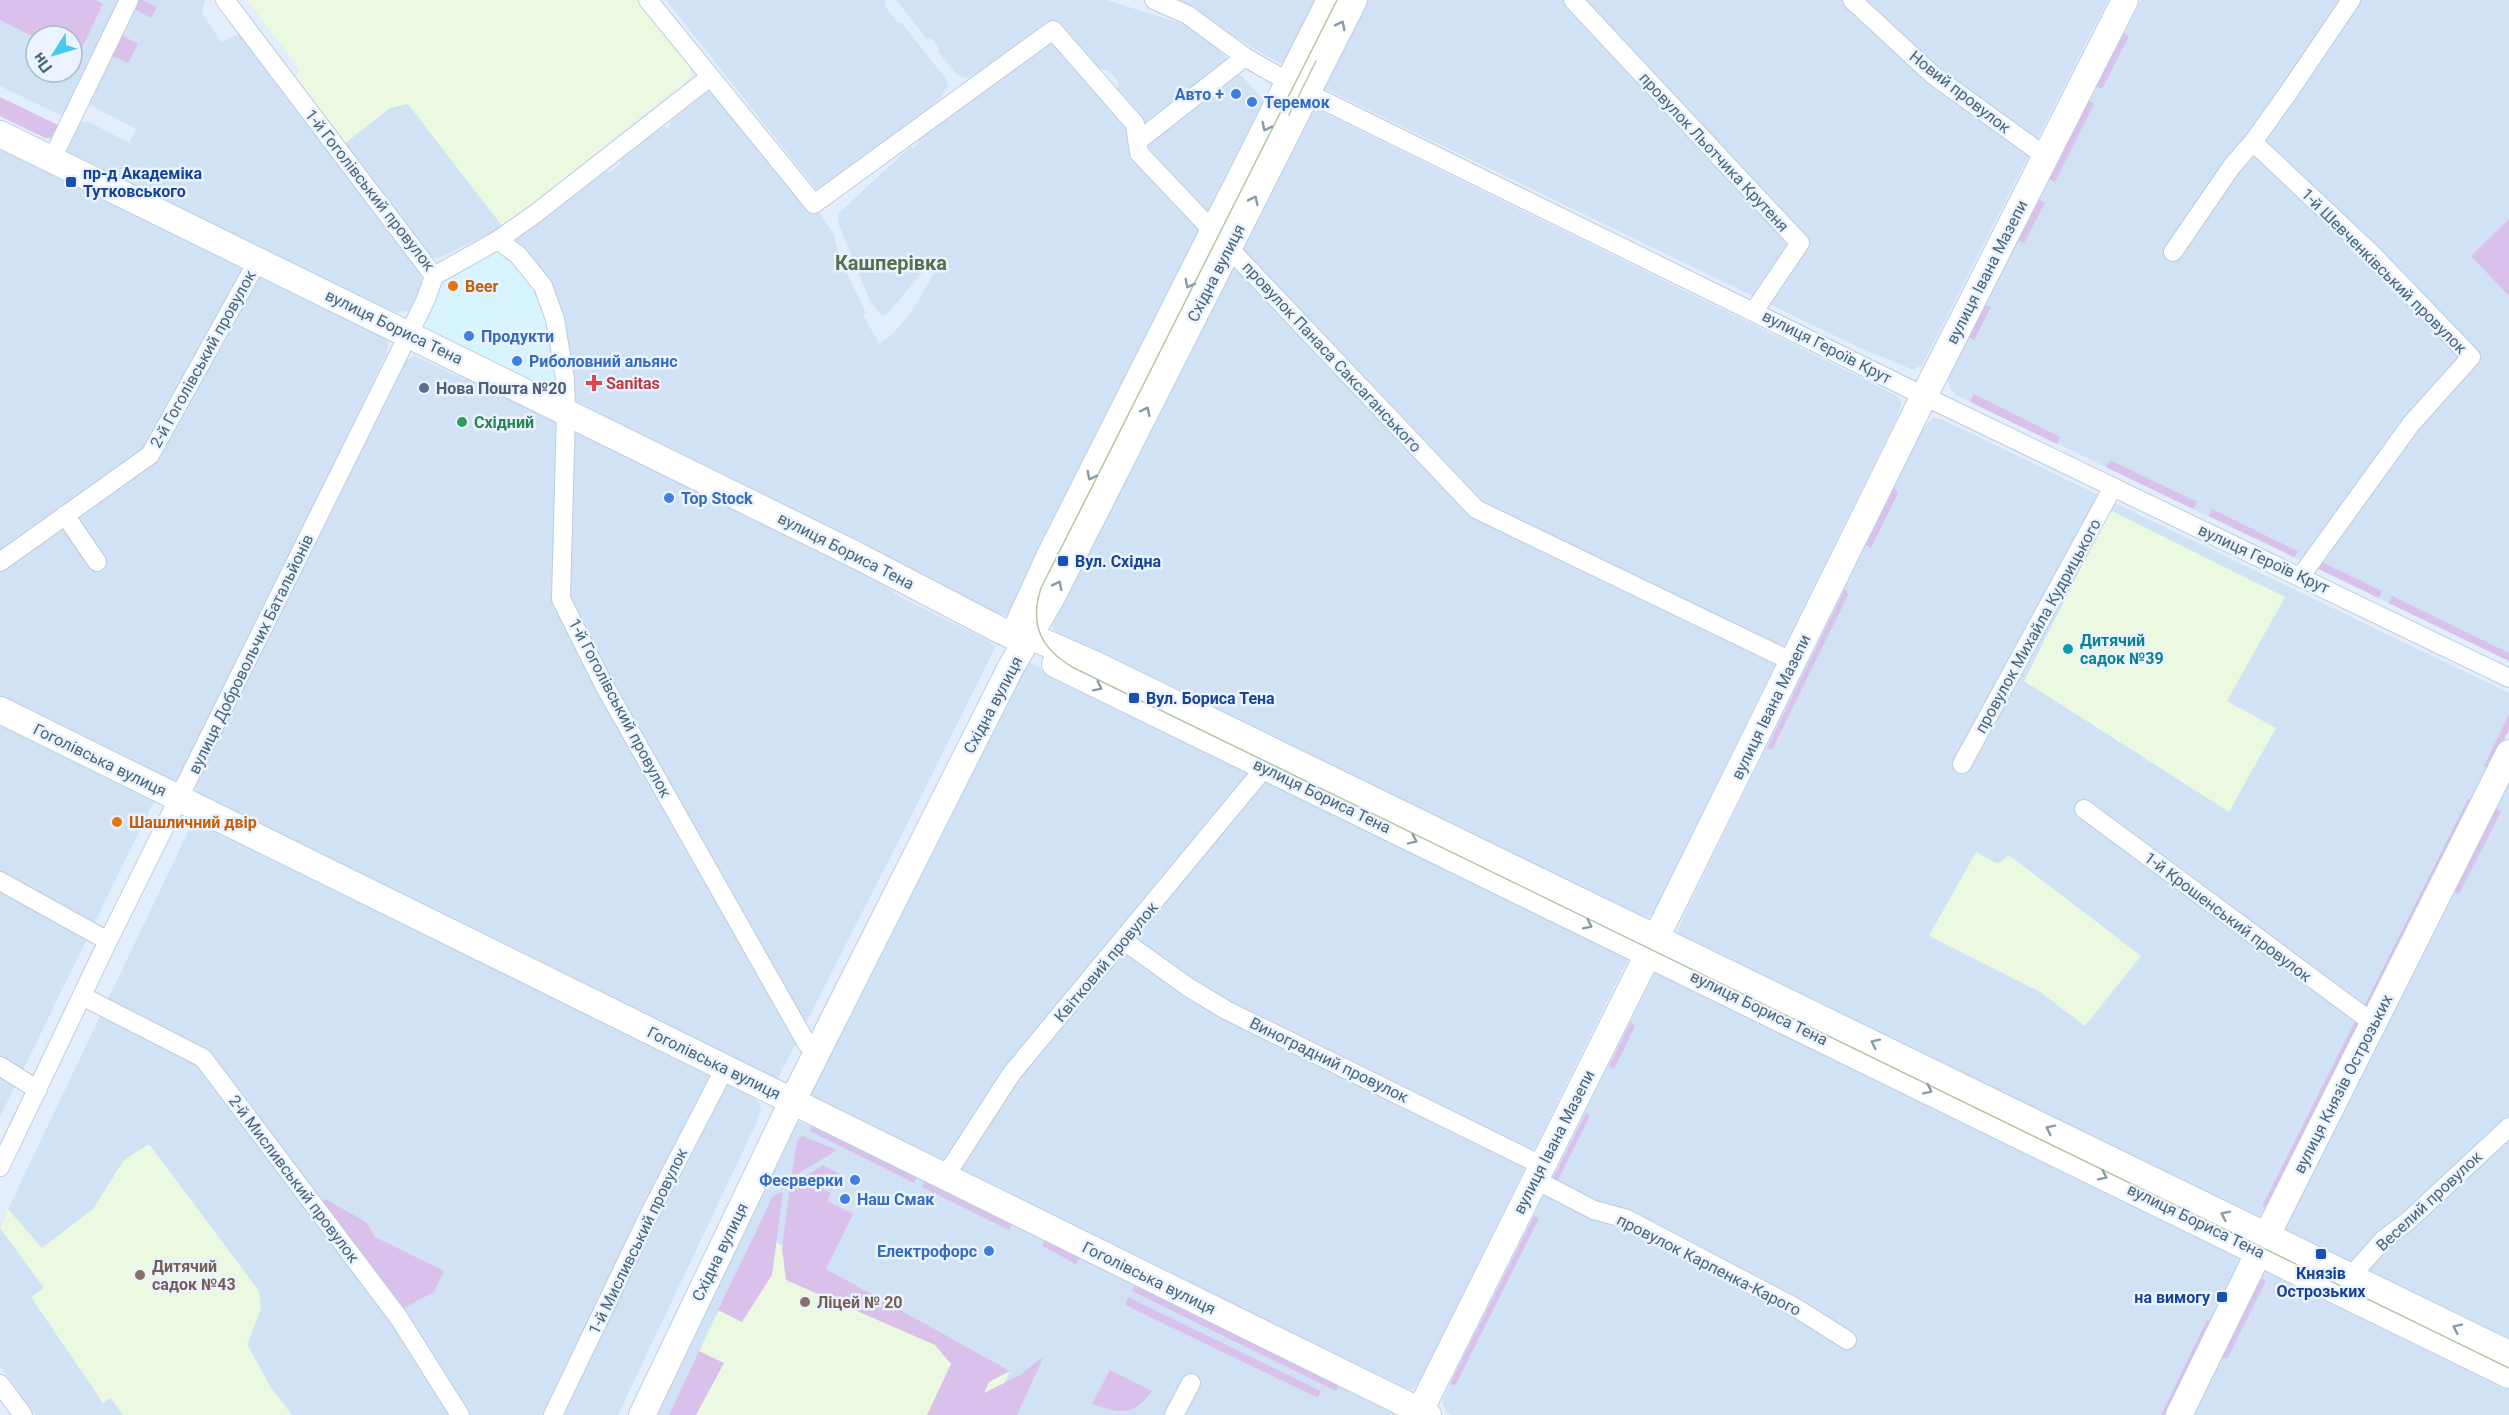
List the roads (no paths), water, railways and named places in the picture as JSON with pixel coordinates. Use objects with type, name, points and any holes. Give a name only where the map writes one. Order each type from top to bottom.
[{"type":"street","points":[[52,159],[129,0]]},
{"type":"street","name":"1-й Гоголівський провулок","points":[[225,0],[434,276],[498,240],[519,255],[543,286],[555,320],[565,379],[561,599],[604,686],[807,1044]]},
{"type":"street","name":"провулок Панаса Саксаганського","points":[[648,0],[814,204],[1053,30],[1135,124],[1139,153],[1223,239],[1476,509],[1793,662]]},
{"type":"street","name":"вулиця Героїв Крут","points":[[1154,0],[1188,15],[1245,57],[1297,88],[1924,396],[2509,678]]},
{"type":"street","name":"Східна вулиця","points":[[642,1415],[787,1099],[807,1044],[1022,640],[1052,597],[1297,88],[1330,0]]},
{"type":"street","name":"Східна вулиця","points":[[1297,88],[1354,0]]},
{"type":"street","name":"провулок Льотчика Крутеня","points":[[1573,0],[1800,243],[1754,311]]},
{"type":"street","name":"Новий провулок","points":[[1852,0],[1933,75],[2045,156]]},
{"type":"street","name":"вулиця Івана Мазепи","points":[[1422,1414],[1924,396],[2125,0]]},
{"type":"street","points":[[2173,252],[2232,166],[2253,142],[2351,0]]},
{"type":"street","points":[[1138,141],[1245,57]]},
{"type":"street","points":[[498,240],[535,214],[710,77]]},
{"type":"street","name":"вулиця Бориса Тена","points":[[0,134],[848,551],[1022,640],[1095,665],[1271,761],[2263,1243],[2509,1375]]},
{"type":"street","name":"1-й Шевченківський провулок","points":[[2253,142],[2372,253],[2470,357],[2411,424],[2301,576]]},
{"type":"street","name":"2-й Гоголівський провулок","points":[[0,562],[150,455],[258,260]]},
{"type":"street","name":"вулиця Добровольчих Батальйонів","points":[[0,1167],[108,941],[426,299],[434,276]]},
{"type":"street","name":"провулок Михайла Кудрицького","points":[[1962,764],[2113,487]]},
{"type":"street","points":[[65,515],[97,562]]},
{"type":"street","name":"Східна вулиця","points":[[631,1415],[787,1099],[1011,667],[1022,640]]},
{"type":"street","name":"Гоголівська вулиця","points":[[0,710],[1422,1414]]},
{"type":"street","name":"вулиця Князів Острозьких","points":[[2179,1415],[2509,753]]},
{"type":"street","name":"Квітковий провулок","points":[[944,1178],[1012,1073],[1124,941],[1271,761]]},
{"type":"street","name":"1-й Крошенський провулок","points":[[2084,809],[2373,1023]]},
{"type":"street","points":[[0,881],[108,941]]},
{"type":"street","name":"Виноградний провулок","points":[[1124,941],[1188,987],[1226,1010],[1539,1173]]},
{"type":"street","name":"2-й Мисливський провулок","points":[[82,996],[203,1058],[399,1318],[460,1415]]},
{"type":"street","points":[[0,1066],[38,1090]]},
{"type":"street","name":"1-й Мисливський провулок","points":[[554,1415],[651,1213],[725,1068]]},
{"type":"street","name":"Веселий провулок","points":[[2351,1276],[2384,1239],[2407,1222],[2509,1127]]},
{"type":"street","name":"провулок Карпенка-Карого","points":[[1539,1173],[1594,1210],[1627,1219],[1798,1309],[1847,1340]]},
{"type":"street","name":"вулиця Бориса Тена","points":[[2263,1243],[2351,1276],[2509,1354]]},
{"type":"street","points":[[1174,1415],[1191,1383]]},
{"type":"street","points":[[0,1384],[23,1415]]},
{"type":"tram line","points":[[1337,0],[1041,588],[1036,613],[1037,625],[1053,653],[1074,668],[2509,1368]]},
{"type":"tram line","points":[[1289,115],[1316,61]]},
{"type":"place","name":"Авто +","points":[[1236,94]]},
{"type":"place","name":"Теремок","points":[[1252,102]]},
{"type":"place","name":"пр-д Академіка Тутковського","points":[[71,182]]},
{"type":"place","name":"Beer","points":[[453,286]]},
{"type":"place","name":"Продукти","points":[[469,336]]},
{"type":"place","name":"Риболовний альянс","points":[[517,361]]},
{"type":"place","name":"Sanitas","points":[[594,383]]},
{"type":"place","name":"Нова Пошта №20","points":[[424,388]]},
{"type":"place","name":"Східний","points":[[462,422]]},
{"type":"place","name":"Top Stock","points":[[669,498]]},
{"type":"place","name":"Вул. Східна","points":[[1063,561]]},
{"type":"place","name":"Дитячий садок №39","points":[[2068,649]]},
{"type":"place","name":"Вул. Бориса Тена","points":[[1134,698]]},
{"type":"place","name":"Шашличний двір","points":[[117,822]]},
{"type":"place","name":"Феєрверки","points":[[855,1180]]},
{"type":"place","name":"Наш Смак","points":[[845,1199]]},
{"type":"place","name":"Електрофорс","points":[[989,1251]]},
{"type":"place","name":"Князів Острозьких","points":[[2321,1254]]},
{"type":"place","name":"Дитячий садок №43","points":[[140,1275]]},
{"type":"place","name":"на вимогу","points":[[2222,1297]]},
{"type":"place","name":"Ліцей № 20","points":[[805,1302]]},
{"type":"district","name":"Кашперівка","points":[[891,263]]}]
